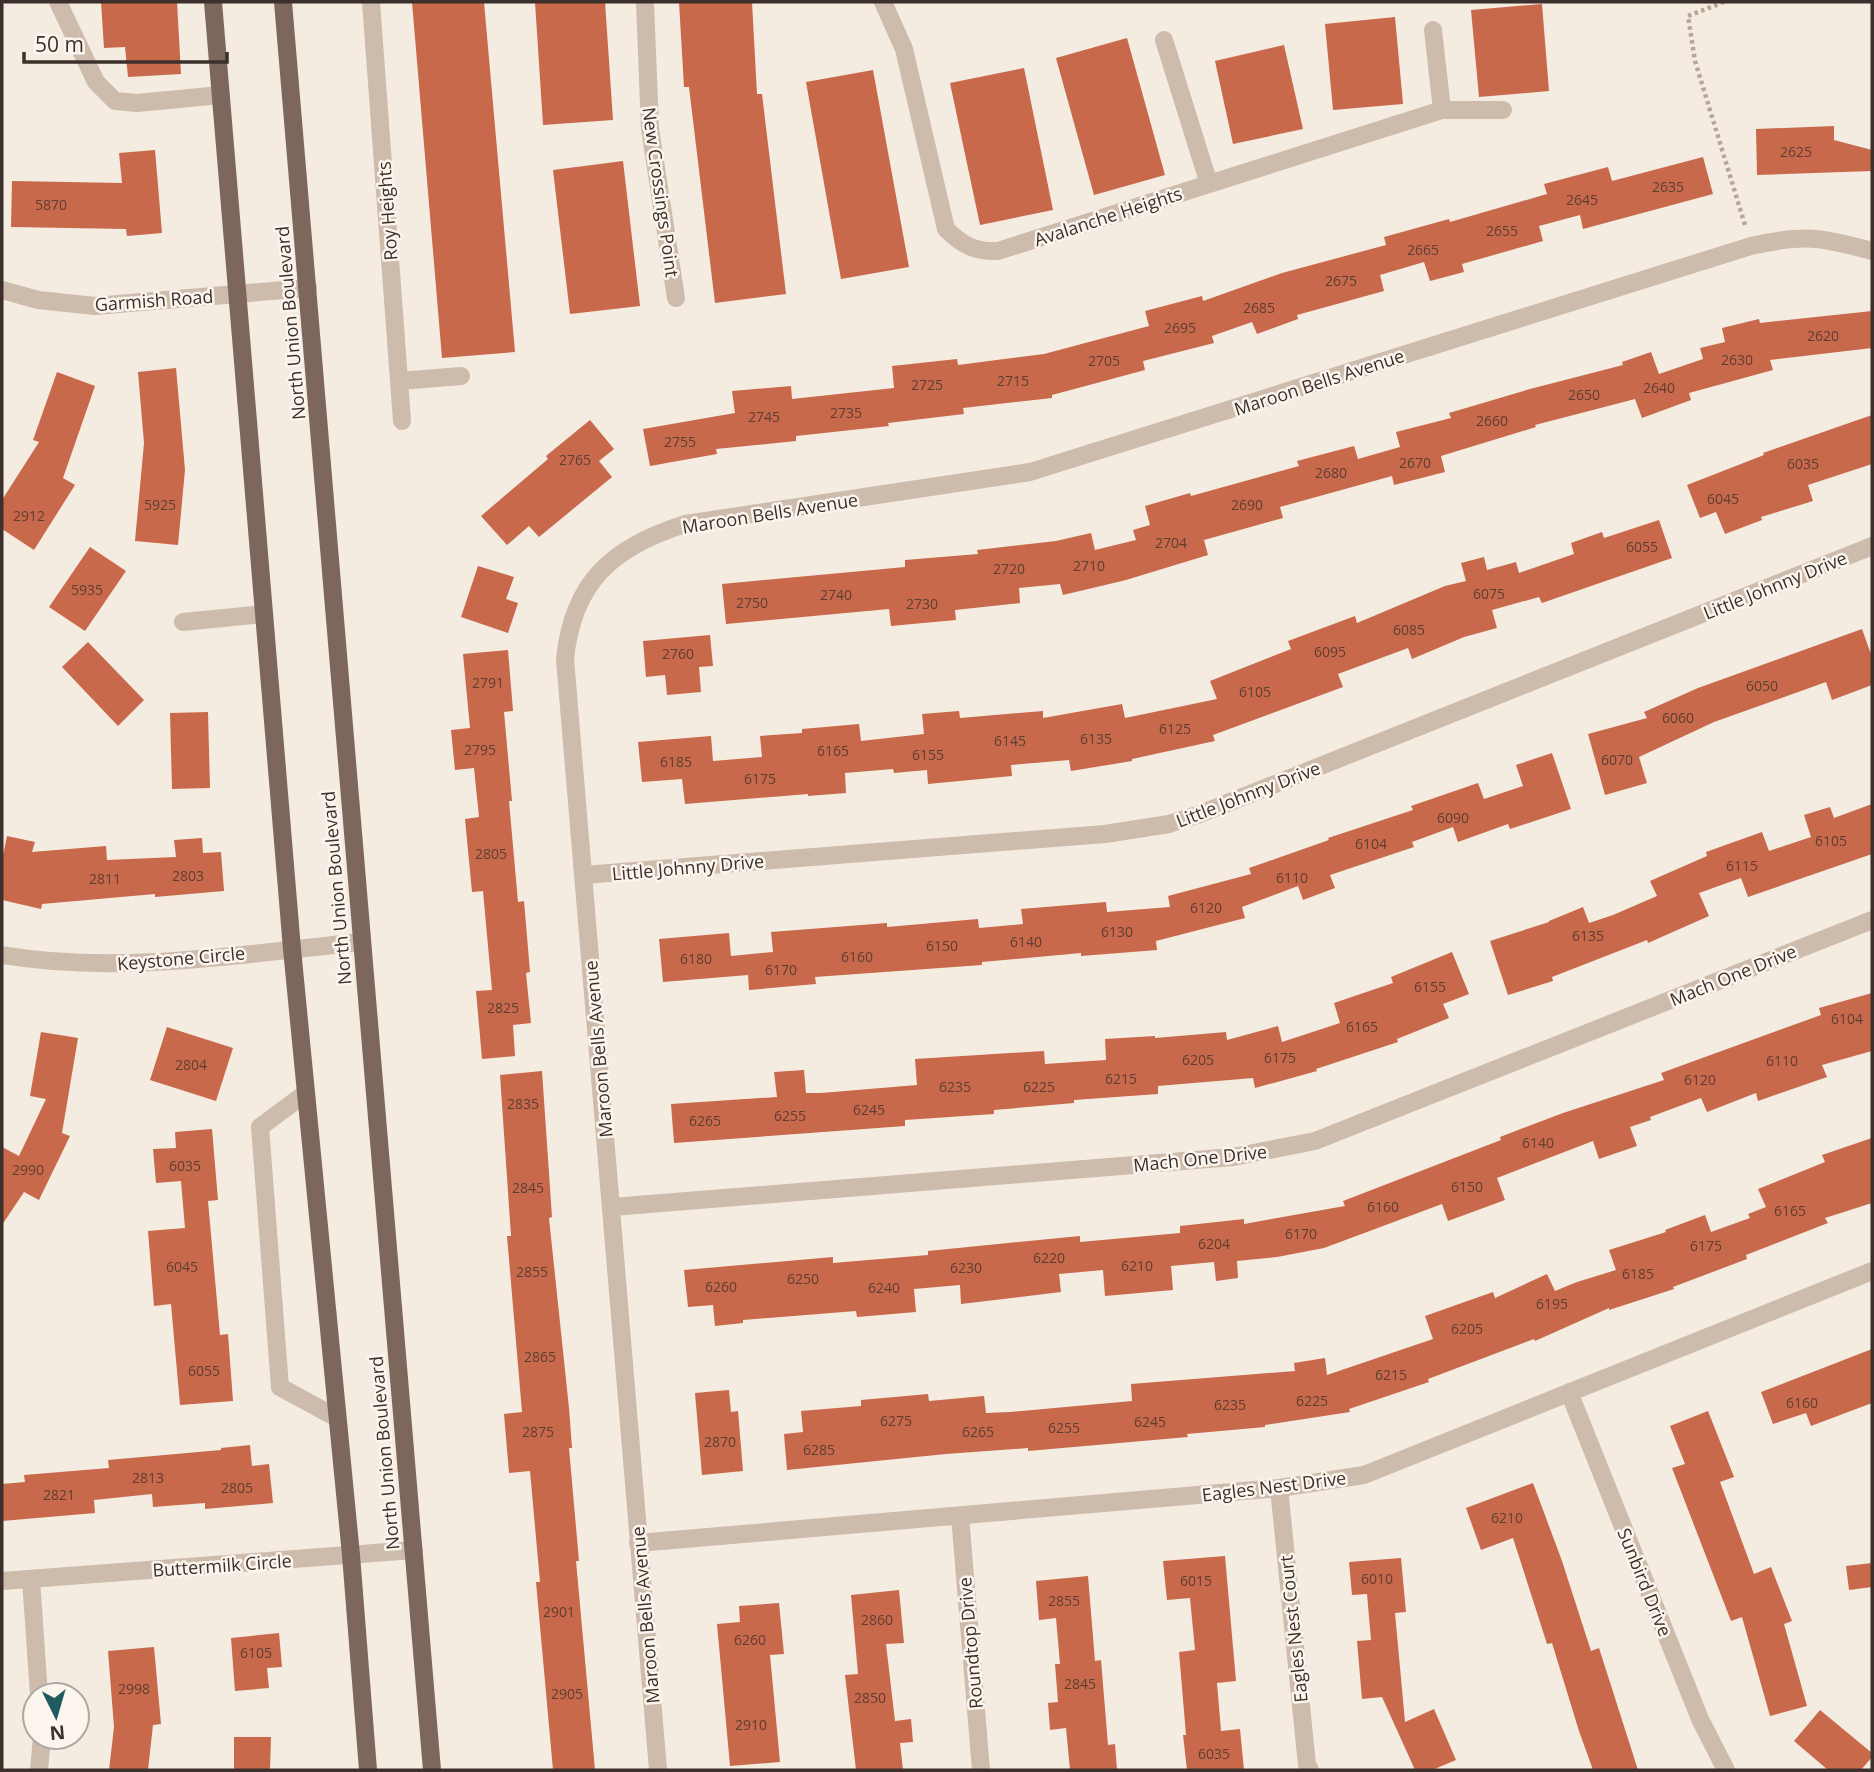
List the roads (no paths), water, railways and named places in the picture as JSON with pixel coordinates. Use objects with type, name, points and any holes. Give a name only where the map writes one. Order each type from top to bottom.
[{"type":"main road","points":[[213,2],[292,949],[351,1555],[368,1770]]},
{"type":"main road","name":"North Union Boulevard","points":[[283,2],[432,1770]]},
{"type":"street","points":[[58,2],[96,82],[115,101],[137,103],[221,95]]},
{"type":"street","name":"Roy Heights","points":[[371,2],[402,421]]},
{"type":"street","name":"New Crossings Point","points":[[645,2],[650,129],[676,298]]},
{"type":"street","name":"Avalanche Heights","points":[[883,2],[904,49],[946,229],[961,244],[981,252],[998,251],[1442,110],[1503,110]]},
{"type":"street","points":[[1433,30],[1442,110]]},
{"type":"street","points":[[1164,40],[1209,184]]},
{"type":"street","name":"Maroon Bells Avenue","points":[[658,1770],[565,659],[568,629],[581,600],[598,573],[623,551],[656,534],[685,524],[1003,477],[1043,468],[1751,246],[1799,237],[1827,239],[1872,251]]},
{"type":"street","name":"Garmish Road","points":[[3,295],[95,306],[308,288]]},
{"type":"street","points":[[399,381],[461,376]]},
{"type":"street","name":"Little Johnny Drive","points":[[584,875],[1105,834],[1169,824],[1872,546]]},
{"type":"street","points":[[183,622],[263,614]]},
{"type":"street","name":"Mach One Drive","points":[[612,1207],[1233,1157],[1315,1141],[1872,920]]},
{"type":"street","name":"Keystone Circle","points":[[2,955],[38,961],[139,963],[361,942]]},
{"type":"street","points":[[306,1093],[260,1127],[279,1387],[337,1418]]},
{"type":"street","name":"Eagles Nest Drive","points":[[638,1543],[1279,1488],[1364,1475],[1872,1271]]},
{"type":"street","name":"Sunbird Drive","points":[[1569,1392],[1700,1719],[1726,1770]]},
{"type":"street","name":"Eagles Nest Court","points":[[1279,1488],[1307,1765],[1310,1770]]},
{"type":"street","name":"Roundtop Drive","points":[[960,1516],[981,1770]]},
{"type":"street","name":"Buttermilk Circle","points":[[2,1581],[414,1550]]},
{"type":"street","points":[[31,1579],[38,1681]]},
{"type":"street","points":[[39,1770],[41,1751]]}]
